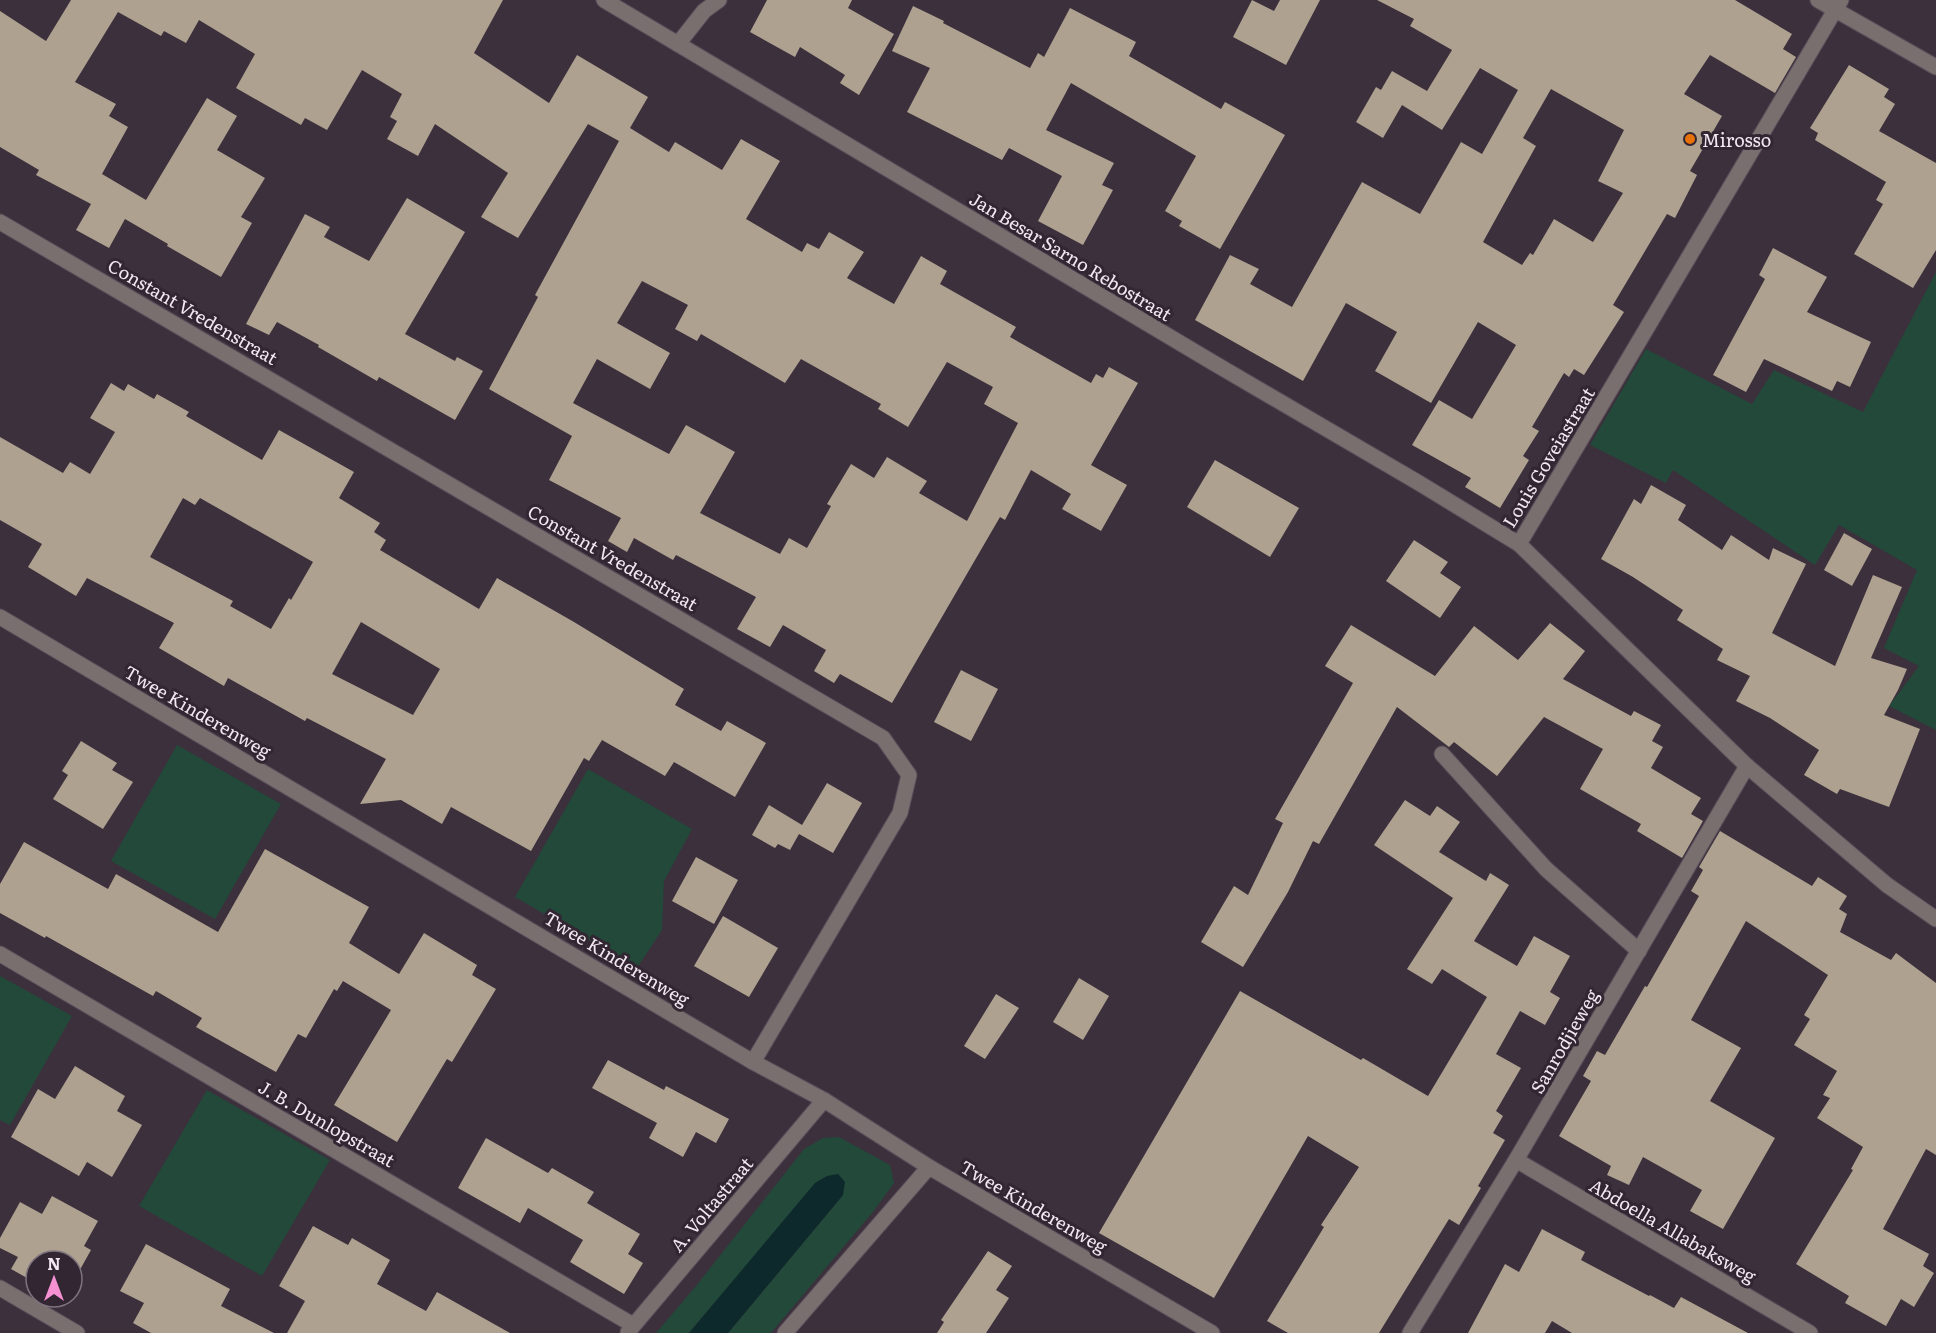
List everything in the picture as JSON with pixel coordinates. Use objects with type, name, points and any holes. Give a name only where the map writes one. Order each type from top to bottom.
[{"type":"street","name":"Jan Besar Sarno Rebostraat","points":[[604,0],[1519,544]]},
{"type":"street","points":[[678,44],[704,11],[718,0]]},
{"type":"street","points":[[1818,0],[1838,5],[1936,67]]},
{"type":"street","name":"Louis Goveiastraat","points":[[1838,5],[1519,544],[1747,766],[1887,885],[1936,919]]},
{"type":"street","name":"Constant Vredenstraat","points":[[0,222],[883,738],[909,775],[900,813],[753,1062]]},
{"type":"street","name":"Twee Kinderenweg","points":[[0,617],[753,1062],[824,1100],[930,1167],[1212,1333]]},
{"type":"street","points":[[1442,754],[1546,869],[1639,951]]},
{"type":"street","name":"Sanrodjieweg","points":[[1410,1333],[1516,1160],[1747,766]]},
{"type":"street","name":"J. B. Dunlopstraat","points":[[0,954],[630,1329]]},
{"type":"street","name":"A. Voltastraat","points":[[630,1329],[824,1100]]},
{"type":"street","name":"Abdoella Allabaksweg","points":[[1516,1160],[1810,1333]]},
{"type":"street","points":[[785,1333],[930,1167]]},
{"type":"street","points":[[0,1288],[77,1333]]},
{"type":"green space","points":[[1936,272],[1936,730],[1889,706],[1919,666],[1884,648],[1917,570],[1839,525],[1815,565],[1673,470],[1666,483],[1590,445],[1646,349],[1752,404],[1774,370],[1863,412]]},
{"type":"green space","points":[[177,745],[281,804],[215,919],[111,861]]},
{"type":"green space","points":[[588,769],[692,829],[664,881],[662,930],[637,968],[515,897]]},
{"type":"green space","points":[[0,976],[72,1016],[10,1125],[0,1120]]},
{"type":"green space","points":[[207,1090],[330,1160],[262,1276],[139,1206]]},
{"type":"green space","points":[[839,1137],[890,1165],[894,1183],[873,1212],[771,1333],[728,1333],[843,1195],[716,1301],[689,1333],[656,1333],[804,1149],[823,1138]]},
{"type":"shaded area","points":[[838,1174],[845,1182],[843,1195],[728,1333],[689,1333],[815,1183],[827,1176]]},
{"type":"building","points":[[71,0],[503,0],[474,53],[549,103],[577,55],[648,97],[630,128],[669,152],[675,142],[722,170],[741,139],[780,161],[746,219],[802,252],[807,243],[819,249],[829,232],[864,252],[847,278],[894,304],[921,256],[947,271],[940,284],[1016,327],[1010,337],[1091,383],[1096,374],[1103,378],[1109,367],[1138,383],[1091,465],[1127,485],[1101,531],[1062,509],[1071,494],[1031,470],[1005,520],[1000,517],[892,703],[840,674],[834,683],[814,671],[826,650],[783,625],[770,647],[737,629],[756,597],[676,555],[673,560],[634,538],[627,552],[608,541],[621,518],[549,480],[572,436],[489,389],[538,297],[535,295],[619,141],[588,124],[518,238],[481,217],[508,173],[435,124],[418,156],[387,139],[397,121],[390,117],[402,94],[362,70],[327,130],[305,118],[301,125],[236,88],[255,54],[199,20],[186,43],[164,31],[161,36],[118,12],[75,82],[116,104],[109,116],[128,127],[102,174],[146,200],[207,98],[237,116],[217,150],[265,178],[241,217],[252,223],[221,277],[125,219],[109,248],[76,230],[91,204],[36,175],[39,170],[0,147],[0,11],[46,41]],"holes":[[[642,281],[688,305],[675,329],[697,341],[701,334],[785,383],[801,359],[881,404],[878,409],[908,427],[947,362],[993,387],[984,404],[1018,423],[967,521],[919,493],[927,481],[887,457],[874,478],[851,464],[827,504],[831,506],[807,548],[789,538],[780,554],[700,513],[735,452],[686,425],[669,454],[573,403],[597,359],[650,389],[670,353],[617,323]]]},
{"type":"building","points":[[767,0],[852,0],[848,8],[894,34],[859,95],[840,83],[845,75],[800,47],[795,57],[750,32]]},
{"type":"building","points":[[1252,0],[1274,11],[1280,0],[1320,0],[1286,65],[1233,37]]},
{"type":"building","points":[[1377,0],[1735,0],[1792,34],[1783,49],[1796,57],[1775,93],[1710,55],[1684,94],[1722,116],[1690,171],[1697,175],[1675,218],[1667,214],[1613,305],[1624,312],[1584,375],[1574,369],[1569,377],[1564,373],[1532,427],[1539,431],[1523,456],[1529,460],[1500,508],[1465,487],[1471,478],[1412,445],[1439,400],[1472,419],[1516,345],[1478,322],[1431,403],[1375,371],[1397,332],[1346,303],[1303,381],[1195,320],[1230,255],[1259,269],[1250,284],[1292,307],[1362,182],[1420,214],[1461,142],[1482,154],[1518,90],[1480,68],[1442,130],[1402,105],[1383,138],[1356,122],[1376,87],[1381,90],[1392,71],[1427,91],[1452,50],[1410,26],[1414,19]],"holes":[[[1551,89],[1624,130],[1598,181],[1623,193],[1593,242],[1554,219],[1533,255],[1530,253],[1522,265],[1483,242],[1536,146],[1523,138]]]},
{"type":"building","points":[[913,6],[1030,68],[1038,53],[1044,57],[1070,8],[1136,42],[1129,56],[1221,109],[1225,102],[1285,135],[1220,249],[1179,226],[1182,221],[1165,211],[1196,156],[1071,83],[1046,130],[1114,163],[1102,185],[1113,190],[1083,245],[1038,221],[1062,176],[1009,148],[1002,160],[907,112],[930,68],[892,51]]},
{"type":"building","points":[[1849,65],[1889,89],[1884,97],[1895,104],[1879,131],[1936,163],[1936,250],[1913,288],[1854,254],[1883,204],[1876,200],[1886,182],[1815,140],[1818,133],[1810,128]]},
{"type":"building","points":[[407,198],[465,232],[405,334],[455,361],[457,357],[483,371],[455,420],[379,377],[377,381],[277,322],[269,335],[246,324],[305,214],[330,227],[324,237],[369,261]]},
{"type":"building","points":[[1773,248],[1827,277],[1807,312],[1871,342],[1850,387],[1837,381],[1832,391],[1764,359],[1746,392],[1713,375],[1765,279],[1759,275]]},
{"type":"building","points":[[111,383],[124,391],[128,384],[154,399],[157,394],[189,412],[186,416],[262,460],[279,430],[354,472],[339,498],[380,523],[374,532],[386,540],[380,550],[479,609],[497,578],[684,689],[675,705],[721,731],[727,721],[766,743],[735,797],[674,762],[665,776],[602,740],[589,761],[584,758],[531,851],[451,807],[442,824],[401,800],[360,804],[386,759],[307,718],[305,721],[228,678],[224,686],[159,648],[174,623],[87,578],[76,596],[28,567],[42,544],[0,520],[0,437],[63,473],[70,462],[90,474],[115,432],[90,418]],"holes":[[[183,498],[195,505],[200,498],[313,562],[271,629],[230,606],[233,601],[150,557]],[[361,622],[440,669],[413,715],[332,674]]]},
{"type":"building","points":[[1215,460],[1299,508],[1270,557],[1187,507]]},
{"type":"building","points":[[1651,485],[1686,505],[1678,520],[1722,550],[1731,535],[1769,560],[1773,548],[1806,564],[1772,633],[1835,666],[1873,575],[1902,587],[1871,658],[1907,669],[1884,715],[1920,729],[1889,807],[1840,789],[1837,794],[1804,775],[1819,750],[1770,718],[1736,701],[1750,676],[1717,660],[1723,649],[1677,620],[1683,610],[1601,559],[1634,499],[1641,504]]},
{"type":"building","points":[[1844,533],[1872,549],[1852,586],[1824,570]]},
{"type":"building","points":[[1414,540],[1448,562],[1440,573],[1461,587],[1440,618],[1386,581]]},
{"type":"building","points":[[1550,623],[1585,651],[1563,679],[1631,716],[1634,711],[1661,725],[1652,741],[1663,747],[1651,768],[1701,798],[1691,814],[1703,821],[1682,858],[1637,831],[1641,824],[1580,789],[1603,749],[1544,717],[1497,776],[1454,742],[1449,747],[1397,707],[1319,844],[1313,841],[1288,892],[1243,967],[1201,942],[1234,886],[1248,895],[1283,823],[1275,819],[1353,683],[1325,666],[1351,625],[1435,676],[1474,626],[1518,660]]},
{"type":"building","points":[[961,670],[998,689],[971,741],[934,722]]},
{"type":"building","points":[[81,741],[117,763],[112,770],[133,782],[103,829],[53,799],[68,775],[62,771]]},
{"type":"building","points":[[827,783],[862,803],[833,853],[799,834],[790,850],[778,844],[775,848],[752,835],[769,805],[802,825]]},
{"type":"building","points":[[1405,800],[1430,816],[1437,806],[1460,822],[1439,852],[1486,881],[1490,873],[1509,885],[1474,941],[1517,966],[1534,936],[1570,956],[1550,992],[1560,998],[1545,1025],[1520,1011],[1496,1054],[1521,1068],[1496,1111],[1503,1116],[1493,1133],[1505,1140],[1478,1186],[1481,1188],[1459,1225],[1449,1219],[1379,1333],[1288,1333],[1267,1321],[1324,1227],[1321,1225],[1359,1167],[1308,1136],[1214,1298],[1099,1233],[1240,991],[1428,1096],[1487,997],[1442,969],[1432,984],[1407,969],[1453,898],[1374,845]]},
{"type":"building","points":[[1720,831],[1812,886],[1818,877],[1847,896],[1839,909],[1847,914],[1840,932],[1891,960],[1896,953],[1936,983],[1936,1155],[1926,1149],[1883,1229],[1929,1254],[1923,1266],[1934,1273],[1914,1307],[1901,1299],[1886,1326],[1845,1303],[1849,1296],[1796,1264],[1853,1170],[1851,1169],[1863,1147],[1817,1118],[1830,1098],[1823,1095],[1837,1071],[1794,1045],[1810,1019],[1804,1015],[1828,975],[1746,921],[1691,1020],[1741,1048],[1710,1101],[1775,1138],[1723,1229],[1690,1211],[1702,1190],[1643,1157],[1629,1185],[1607,1175],[1611,1166],[1559,1136],[1591,1081],[1583,1076],[1597,1051],[1605,1055],[1699,896],[1691,891],[1703,870],[1699,867]]},
{"type":"building","points":[[24,842],[108,889],[116,874],[218,932],[265,849],[369,907],[349,943],[399,974],[424,933],[477,965],[472,975],[496,989],[452,1062],[447,1059],[397,1142],[334,1105],[391,1010],[343,981],[337,991],[334,989],[306,1038],[298,1034],[276,1072],[196,1027],[202,1018],[156,991],[153,996],[0,913],[0,884]]},
{"type":"building","points":[[696,857],[738,880],[714,924],[672,901]]},
{"type":"building","points":[[723,916],[778,948],[749,997],[694,966]]},
{"type":"building","points":[[1079,978],[1109,996],[1083,1040],[1053,1022]]},
{"type":"building","points":[[996,994],[1019,1008],[985,1059],[964,1046]]},
{"type":"building","points":[[608,1060],[664,1090],[666,1086],[729,1119],[716,1143],[696,1132],[683,1157],[649,1138],[657,1123],[592,1088]]},
{"type":"building","points":[[75,1066],[125,1096],[117,1111],[142,1125],[112,1177],[87,1162],[79,1176],[11,1137],[38,1089],[55,1099]]},
{"type":"building","points":[[486,1138],[548,1173],[552,1168],[594,1192],[587,1203],[640,1234],[628,1254],[643,1263],[624,1294],[570,1262],[583,1240],[528,1208],[520,1223],[458,1188]]},
{"type":"building","points":[[52,1196],[98,1221],[84,1246],[91,1250],[84,1263],[84,1249],[24,1249],[24,1276],[11,1269],[18,1257],[0,1248],[0,1238],[20,1202],[42,1214]]},
{"type":"building","points":[[313,1226],[348,1245],[352,1238],[390,1260],[377,1284],[426,1311],[437,1292],[510,1333],[287,1333],[305,1301],[279,1286]]},
{"type":"building","points":[[1542,1229],[1585,1252],[1581,1260],[1649,1296],[1674,1308],[1681,1297],[1748,1333],[1572,1333],[1552,1321],[1545,1333],[1468,1333],[1505,1264],[1519,1272]]},
{"type":"building","points":[[146,1244],[230,1289],[221,1306],[274,1333],[151,1333],[133,1323],[144,1303],[120,1291]]},
{"type":"building","points":[[988,1251],[1012,1266],[996,1290],[1009,1298],[986,1333],[937,1333],[944,1322],[941,1320]]},
{"type":"place","name":"Mirosso","points":[[1690,139]]}]
